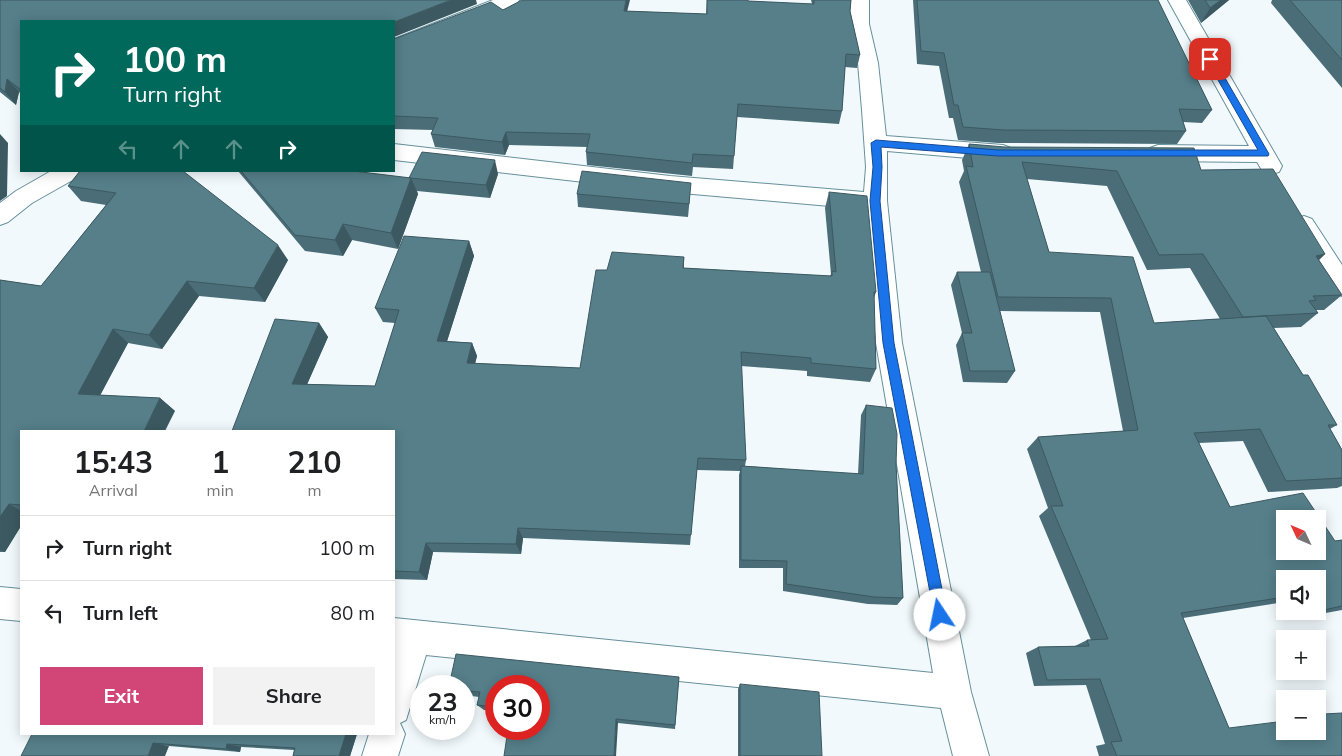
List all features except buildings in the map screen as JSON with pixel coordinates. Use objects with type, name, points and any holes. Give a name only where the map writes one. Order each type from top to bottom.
[{"type":"street","points":[[860,0],[859,24],[868,63],[876,143],[875,201],[888,343],[954,692],[971,756]]},
{"type":"street","points":[[1176,0],[1251,134],[1342,286]]},
{"type":"street","points":[[395,46],[500,2]]},
{"type":"street","points":[[876,143],[998,153],[1028,153]]},
{"type":"street","points":[[395,152],[670,184],[875,201]]},
{"type":"street","points":[[1136,153],[1264,154]]},
{"type":"street","points":[[0,216],[24,197],[68,172]]},
{"type":"street","points":[[0,602],[20,605]]},
{"type":"street","points":[[395,701],[404,635],[954,692]]},
{"type":"street","points":[[380,756],[387,735]]},
{"type":"route","points":[[940,615],[888,343],[875,201],[876,143],[998,153],[1264,154],[1210,59]]}]
